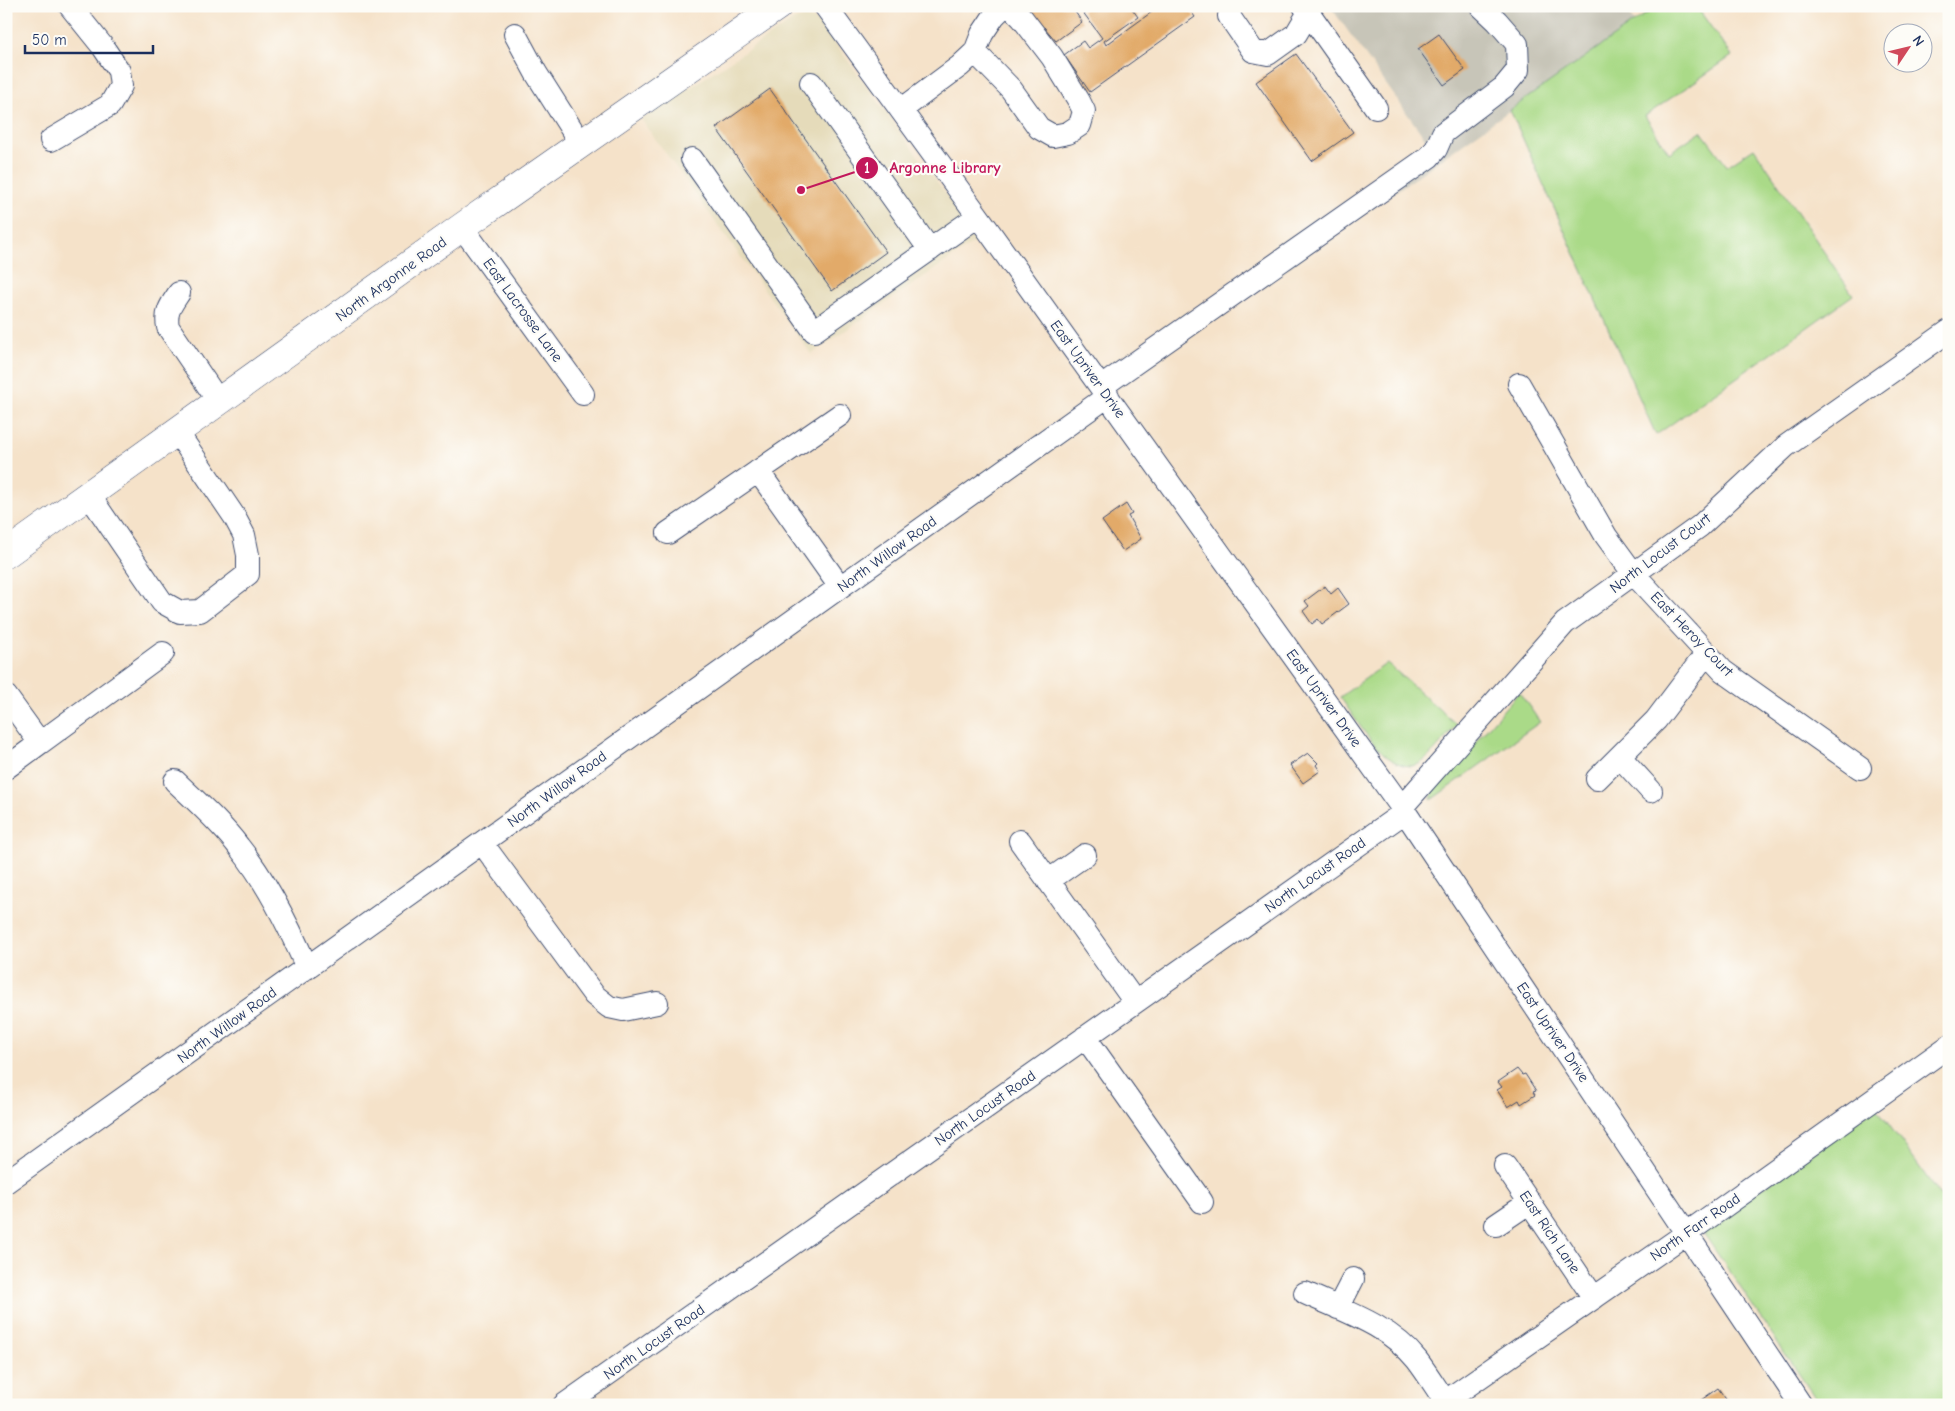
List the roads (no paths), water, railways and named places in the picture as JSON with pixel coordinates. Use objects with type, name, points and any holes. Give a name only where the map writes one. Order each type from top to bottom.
[{"type":"main road","name":"North Argonne Road","points":[[6,554],[462,227],[778,6]]},
{"type":"street","points":[[51,140],[110,105],[120,86],[119,71],[103,47],[70,6]]},
{"type":"street","name":"East Upriver Drive","points":[[825,6],[1403,809],[1801,1405]]},
{"type":"street","points":[[901,110],[960,66],[975,52],[982,34],[994,16],[1004,6]]},
{"type":"street","points":[[975,52],[1011,89],[1039,128],[1053,136],[1068,133],[1080,125],[1084,111],[1079,101],[1052,57],[1022,18],[1010,6]]},
{"type":"street","points":[[1231,6],[1229,16],[1253,51],[1268,54],[1296,34],[1306,9]]},
{"type":"street","name":"North Willow Road","points":[[6,1182],[840,587],[1104,392],[1429,157],[1436,149],[1443,133],[1504,87],[1518,70],[1516,44],[1497,21],[1481,6]]},
{"type":"street","points":[[1306,9],[1376,108]]},
{"type":"street","points":[[515,34],[536,74],[581,144]]},
{"type":"street","points":[[811,83],[930,250]]},
{"type":"street","points":[[692,159],[814,330],[978,216]]},
{"type":"street","name":"East Lacrosse Lane","points":[[462,227],[583,394]]},
{"type":"street","points":[[179,294],[166,316],[168,327],[218,402]]},
{"type":"street","name":"North Locust Court","points":[[1403,809],[1565,623],[1700,526],[1786,446],[1949,331]]},
{"type":"street","name":"East Heroy Court","points":[[1519,384],[1606,536],[1633,573],[1723,671],[1860,768]]},
{"type":"street","points":[[668,533],[840,415]]},
{"type":"street","points":[[89,495],[162,602],[180,612],[200,611],[248,574],[248,554],[244,535],[234,516],[177,432]]},
{"type":"street","points":[[758,471],[840,587]]},
{"type":"street","points":[[6,768],[164,653]]},
{"type":"street","points":[[1597,779],[1656,720],[1706,654]]},
{"type":"street","points":[[10,708],[40,743]]},
{"type":"street","points":[[1620,757],[1651,791]]},
{"type":"street","points":[[175,781],[239,847],[284,919],[307,968]]},
{"type":"street","name":"North Locust Road","points":[[564,1405],[1135,1002],[1403,809]]},
{"type":"street","points":[[1020,842],[1135,1002]]},
{"type":"street","points":[[482,843],[594,995],[609,1007],[623,1010],[657,1003]]},
{"type":"street","points":[[1048,881],[1085,855]]},
{"type":"street","points":[[1085,1037],[1202,1202]]},
{"type":"street","name":"North Farr Road","points":[[1443,1403],[1687,1233],[1949,1046]]},
{"type":"street","name":"East Rich Lane","points":[[1505,1166],[1594,1298]]},
{"type":"street","points":[[1496,1225],[1530,1202]]},
{"type":"street","points":[[1338,1308],[1352,1279]]},
{"type":"street","points":[[1305,1293],[1367,1321],[1388,1333],[1416,1359],[1443,1403]]},
{"type":"place","name":"Argonne Library","points":[[801,190]]}]
